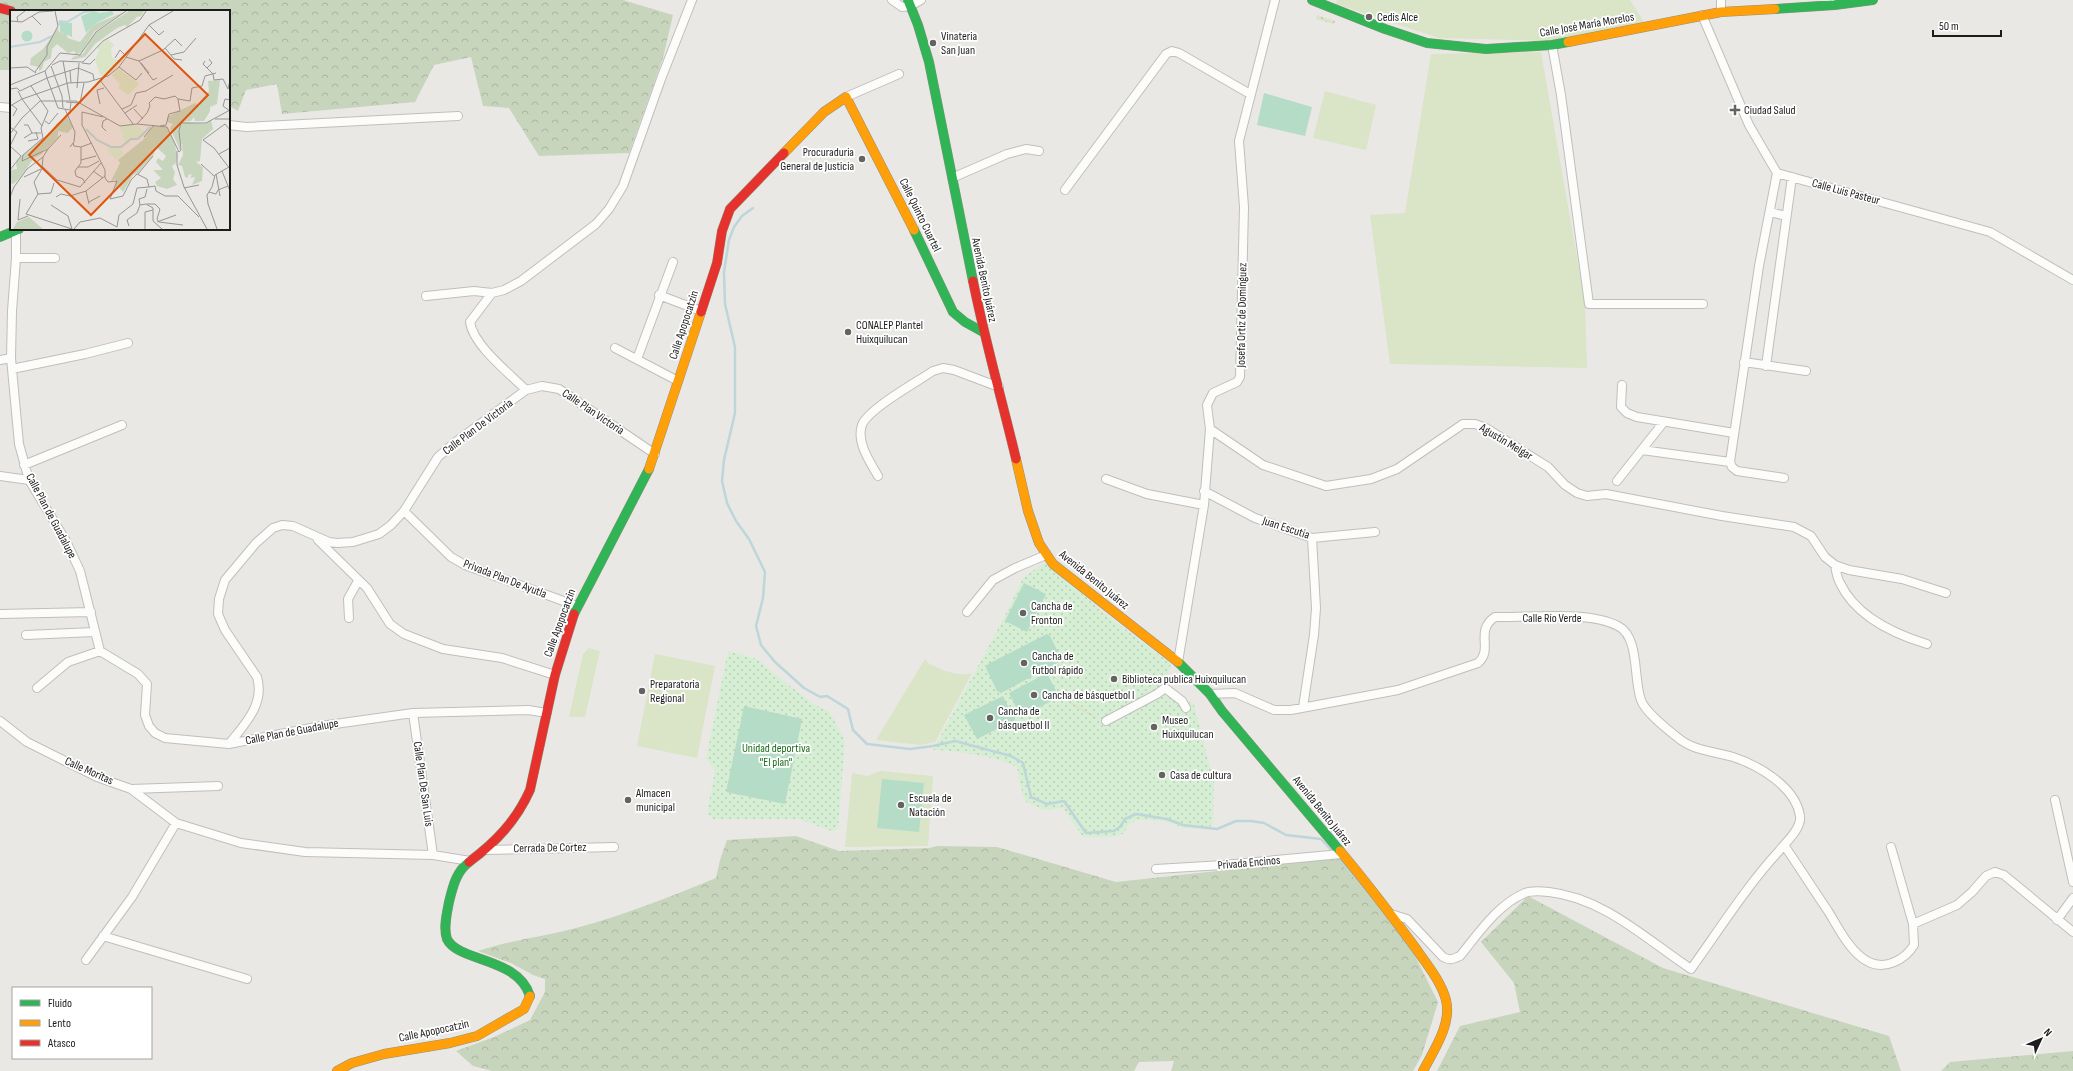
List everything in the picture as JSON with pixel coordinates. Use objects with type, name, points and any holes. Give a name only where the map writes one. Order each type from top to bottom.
[{"type":"main road","name":"Calle José María Morelos","points":[[1312,0],[1385,29],[1427,43],[1486,49],[1552,45],[1721,12],[1745,9],[1808,9],[1873,0]]},
{"type":"main road","name":"Avenida Benito Juárez","points":[[909,3],[918,25],[929,62],[966,254],[983,332],[999,387],[1028,511],[1039,543],[1053,564],[1178,662],[1210,694],[1222,711],[1391,914],[1436,977],[1446,1000],[1444,1028],[1423,1071]]},
{"type":"main road","points":[[0,8],[10,11]]},
{"type":"main road","name":"Calle Apopocatzin","points":[[337,1071],[372,1056],[468,1039],[519,1014],[529,1003],[531,996],[529,988],[523,979],[514,972],[454,948],[448,940],[446,932],[448,916],[457,875],[461,868],[486,850],[510,827],[522,809],[530,790],[562,646],[576,606],[645,477],[655,454],[717,263],[725,220],[730,209],[811,125],[846,97]]},
{"type":"main road","name":"Calle Quinto Cuartel","points":[[846,97],[910,221],[951,307],[959,318],[983,332]]},
{"type":"main road","points":[[0,237],[17,230]]},
{"type":"street","points":[[426,296],[474,291],[492,293],[504,290],[521,281],[596,224],[623,186],[661,78],[692,0]]},
{"type":"street","points":[[892,0],[902,7],[909,3],[921,0]]},
{"type":"street","name":"Josefa Ortiz de Domínguez","points":[[1178,662],[1204,505],[1210,429],[1207,405],[1213,393],[1237,382],[1240,378],[1244,206],[1239,140],[1275,0]]},
{"type":"street","points":[[1721,0],[1721,12]]},
{"type":"street","points":[[1702,15],[1749,125],[1777,173],[1744,362],[1730,462],[1736,471],[1784,478]]},
{"type":"street","points":[[1552,45],[1561,95],[1589,304],[1703,304]]},
{"type":"street","points":[[1065,190],[1166,54],[1172,51],[1180,53],[1250,94]]},
{"type":"street","name":"Calle Apopocatzin","points":[[846,97],[899,74]]},
{"type":"street","points":[[0,107],[10,108]]},
{"type":"street","points":[[230,124],[246,127],[458,116]]},
{"type":"street","points":[[952,178],[1007,154],[1026,149],[1039,151]]},
{"type":"street","name":"Calle Luis Pasteur","points":[[1777,173],[1990,232],[2073,280]]},
{"type":"street","points":[[1766,366],[1792,177]]},
{"type":"street","points":[[1770,212],[1786,216]]},
{"type":"street","name":"Calle Plan de Guadalupe","points":[[17,230],[12,311],[11,358],[15,413],[24,465],[29,480],[66,541],[77,565],[91,612],[94,632],[100,651],[144,678],[147,684],[146,721],[155,733],[165,738],[228,744],[321,726],[413,713],[528,710],[547,712]]},
{"type":"street","points":[[16,258],[55,258]]},
{"type":"street","points":[[637,359],[659,295],[673,262]]},
{"type":"street","points":[[492,293],[470,322],[471,331],[526,390]]},
{"type":"street","points":[[659,295],[701,311]]},
{"type":"street","points":[[12,369],[128,343]]},
{"type":"street","points":[[615,348],[678,381]]},
{"type":"street","points":[[0,360],[11,358]]},
{"type":"street","points":[[1744,362],[1806,372]]},
{"type":"street","points":[[878,476],[866,455],[861,432],[862,425],[874,411],[933,371],[943,368],[954,370],[999,387]]},
{"type":"street","points":[[1622,385],[1621,407],[1627,413],[1637,417],[1664,423],[1734,433]]},
{"type":"street","name":"Calle Plan Victoria","points":[[526,390],[542,386],[559,389],[655,454]]},
{"type":"street","name":"Calle Plan De Victoria","points":[[228,744],[245,724],[255,709],[260,694],[257,677],[225,630],[218,614],[219,599],[225,580],[256,543],[273,528],[282,525],[294,526],[329,542],[352,542],[379,534],[391,525],[404,511],[438,457],[453,444],[526,390]]},
{"type":"street","points":[[1617,481],[1664,423]]},
{"type":"street","points":[[24,465],[122,424]]},
{"type":"street","name":"Agustín Melgar","points":[[1210,429],[1263,465],[1326,486],[1371,479],[1397,469],[1463,424],[1475,424],[1486,428],[1548,467],[1565,484],[1577,493],[1587,496],[1606,494],[1722,516],[1794,527],[1811,536],[1825,557],[1835,565]]},
{"type":"street","points":[[1642,450],[1730,462]]},
{"type":"street","points":[[0,476],[29,480]]},
{"type":"street","points":[[1106,479],[1147,494],[1204,505]]},
{"type":"street","name":"Juan Escutia","points":[[1204,492],[1255,518],[1312,538],[1375,532]]},
{"type":"street","name":"Privada Plan De Ayutla","points":[[404,511],[451,557],[465,564],[576,606]]},
{"type":"street","points":[[315,536],[371,593],[386,620],[404,634],[443,649],[502,658],[555,675]]},
{"type":"street","points":[[1303,707],[1316,615],[1312,538]]},
{"type":"street","points":[[967,612],[993,580],[1015,568],[1046,555]]},
{"type":"street","points":[[1835,565],[1849,570],[1902,579],[1946,592]]},
{"type":"street","points":[[1835,565],[1840,583],[1850,598],[1867,615],[1903,637],[1927,644]]},
{"type":"street","points":[[348,618],[348,599],[358,581]]},
{"type":"street","points":[[0,614],[91,612]]},
{"type":"street","name":"Calle Río Verde","points":[[1210,694],[1235,693],[1274,710],[1291,710],[1398,690],[1474,666],[1483,660],[1485,654],[1485,627],[1488,622],[1495,617],[1570,617],[1601,619],[1619,626],[1629,637],[1632,645],[1636,681],[1642,702],[1660,723],[1693,748],[1734,757],[1768,774],[1788,791],[1797,804],[1801,817],[1797,828],[1784,845]]},
{"type":"street","points":[[26,635],[94,632]]},
{"type":"street","points":[[38,688],[68,662],[100,651]]},
{"type":"street","points":[[1106,721],[1161,692],[1165,688],[1182,701],[1186,708]]},
{"type":"street","name":"Calle Plan De San Luis","points":[[413,713],[433,856]]},
{"type":"street","name":"Calle Moritas","points":[[0,721],[27,742],[97,777],[131,789],[176,823],[241,843],[305,852],[433,856],[470,861]]},
{"type":"street","points":[[131,789],[218,786]]},
{"type":"street","points":[[2056,800],[2073,882]]},
{"type":"street","points":[[86,960],[132,897],[176,823]]},
{"type":"street","points":[[1391,914],[1407,919],[1443,957],[1448,960],[1460,956],[1497,913],[1514,899],[1526,892],[1538,890],[1564,894],[1596,907],[1628,924],[1691,969],[1770,861],[1784,845],[1857,953],[1868,962],[1882,965],[1898,961],[1905,957],[1914,945],[1913,924],[1891,847]]},
{"type":"street","name":"Cerrada De Cortez","points":[[486,850],[614,847]]},
{"type":"street","name":"Privada Encinos","points":[[1156,869],[1340,854]]},
{"type":"street","points":[[1913,924],[1957,905],[1972,892],[1986,876],[1995,872],[2004,875],[2073,932]]},
{"type":"street","points":[[2057,920],[2073,898]]},
{"type":"street","points":[[103,936],[247,979]]},
{"type":"green space","points":[[0,0],[623,0],[673,15],[663,58],[629,153],[539,156],[509,108],[483,106],[471,57],[434,65],[415,102],[282,114],[277,84],[246,90],[238,111],[230,107],[230,10],[10,10],[10,70],[0,70]]},
{"type":"green space","points":[[1337,0],[1630,0],[1644,22],[1550,41],[1439,38],[1336,4]]},
{"type":"green space","points":[[1317,15],[1335,21],[1334,24],[1316,19]]},
{"type":"green space","points":[[1541,52],[1585,303],[1587,368],[1390,364],[1370,215],[1405,213],[1431,54]]},
{"type":"green space","points":[[1325,91],[1376,105],[1366,150],[1313,138]]},
{"type":"green space","points":[[1264,93],[1312,107],[1305,136],[1257,125]]},
{"type":"green space","points":[[1045,562],[1103,612],[1171,664],[1166,679],[1168,688],[1194,705],[1214,782],[1213,824],[1206,829],[1184,828],[1165,821],[1136,820],[1129,824],[1124,833],[1114,837],[1083,837],[1063,808],[1044,810],[1026,802],[1020,785],[1017,767],[999,760],[976,755],[953,751],[933,750],[1005,616],[1023,578]]},
{"type":"green space","name":"Cancha de Fronton","points":[[1024,583],[1046,594],[1027,632],[1005,621]]},
{"type":"green space","name":"Cancha de futbol rápido","points":[[1047,634],[1050,636],[1061,658],[1059,662],[1001,693],[997,691],[986,668],[988,664]]},
{"type":"green space","points":[[589,648],[600,651],[585,717],[569,717],[583,654]]},
{"type":"green space","name":"Unidad deportiva \"El plan\"","points":[[728,651],[757,659],[815,705],[829,711],[845,741],[838,828],[835,831],[828,830],[800,819],[713,819],[707,814],[715,770],[706,759]]},
{"type":"green space","points":[[655,654],[715,666],[697,758],[637,746]]},
{"type":"green space","points":[[925,659],[928,663],[949,672],[960,674],[972,673],[935,742],[920,745],[876,740]]},
{"type":"green space","name":"Cancha de básquetbol I","points":[[1047,673],[1059,697],[1021,717],[1009,693]]},
{"type":"green space","name":"Cancha de básquetbol II","points":[[1003,696],[1015,720],[977,739],[964,715]]},
{"type":"green space","points":[[1070,701],[1096,717],[1096,719],[1069,703]]},
{"type":"green space","points":[[744,706],[802,719],[785,804],[726,792]]},
{"type":"green space","points":[[881,771],[933,776],[928,846],[845,847],[852,773],[867,776]]},
{"type":"green space","name":"Escuela de Natación","points":[[882,779],[924,783],[919,832],[877,828]]},
{"type":"green space","points":[[796,836],[839,851],[929,848],[937,846],[997,847],[1116,882],[1345,857],[1412,950],[1438,1002],[1422,1055],[1413,1071],[1171,1071],[1174,1061],[1139,1062],[1134,1071],[492,1071],[473,1066],[456,1051],[494,1037],[530,1020],[545,992],[545,979],[533,975],[511,963],[478,951],[594,923],[647,905],[716,878],[727,840]]},
{"type":"green space","points":[[1528,896],[1663,968],[1889,1036],[1901,1071],[1437,1071],[1460,1026],[1520,1012],[1514,983],[1481,942]]},
{"type":"green space","points":[[2073,1051],[2073,1071],[1941,1071],[1950,1062]]},
{"type":"waterway","points":[[753,208],[742,216],[734,227],[729,240],[724,272],[725,304],[735,347],[735,413],[724,460],[722,481],[727,503],[736,521],[749,539],[765,572],[763,598],[756,626],[761,645],[775,662],[804,688],[820,697],[827,696],[848,709],[853,730],[867,744],[910,749],[955,741],[1011,756],[1023,763],[1031,797],[1047,804],[1064,801],[1086,833],[1114,831],[1120,827],[1125,819],[1136,814],[1167,819],[1183,825],[1217,829],[1236,821],[1251,821],[1264,823],[1286,835],[1321,839],[1334,853]]},
{"type":"waterway","points":[[1337,857],[1365,889]]},
{"type":"traffic: fast","points":[[908,0],[918,25],[929,62],[973,281]]},
{"type":"traffic: fast","points":[[1312,0],[1385,29],[1427,43],[1486,49],[1552,45],[1568,42]]},
{"type":"traffic: fast","points":[[1775,9],[1835,5],[1873,0]]},
{"type":"traffic: fast","points":[[0,237],[17,230]]},
{"type":"traffic: fast","points":[[914,230],[953,312],[965,322],[983,332]]},
{"type":"traffic: fast","points":[[574,614],[649,469]]},
{"type":"traffic: fast","points":[[1178,662],[1210,694],[1222,711],[1340,851]]},
{"type":"traffic: fast","points":[[469,862],[461,870],[452,890],[446,920],[445,930],[447,939],[453,946],[463,952],[501,967],[514,974],[523,983],[530,996]]},
{"type":"traffic: slow","points":[[1568,42],[1721,12],[1775,9]]},
{"type":"traffic: slow","points":[[784,153],[824,112],[846,97],[914,230]]},
{"type":"traffic: slow","points":[[649,469],[701,312]]},
{"type":"traffic: slow","points":[[1016,459],[1028,511],[1039,543],[1053,564],[1178,662]]},
{"type":"traffic: slow","points":[[1340,851],[1417,950],[1444,993],[1447,1009],[1444,1027],[1437,1046],[1423,1071]]},
{"type":"traffic: slow","points":[[337,1071],[352,1063],[384,1054],[450,1043],[477,1036],[524,1009],[530,996]]},
{"type":"traffic: jam","points":[[0,8],[10,11]]},
{"type":"traffic: jam","points":[[701,312],[717,263],[722,231],[730,209],[784,153]]},
{"type":"traffic: jam","points":[[973,281],[1016,459]]},
{"type":"traffic: jam","points":[[469,862],[488,847],[512,821],[530,790],[555,675],[574,614]]},
{"type":"place","name":"Cedis Alce","points":[[1369,17]]},
{"type":"place","name":"Vinateria San Juan","points":[[933,43]]},
{"type":"place","name":"Ciudad Salud","points":[[1735,110]]},
{"type":"place","name":"Procuraduria General de Justicia","points":[[862,159]]},
{"type":"place","name":"CONALEP Plantel Huixquilucan","points":[[848,332]]},
{"type":"place","name":"Cancha de Fronton","points":[[1023,613]]},
{"type":"place","name":"Cancha de futbol rápido","points":[[1024,663]]},
{"type":"place","name":"Biblioteca publica Huixquilucan","points":[[1114,679]]},
{"type":"place","name":"Preparatoria Regional","points":[[642,691]]},
{"type":"place","name":"Cancha de básquetbol I","points":[[1034,695]]},
{"type":"place","name":"Cancha de básquetbol II","points":[[990,718]]},
{"type":"place","name":"Museo Huixquilucan","points":[[1154,727]]},
{"type":"place","name":"Casa de cultura","points":[[1162,775]]},
{"type":"place","name":"Almacen municipal","points":[[628,800]]},
{"type":"place","name":"Escuela de Natación","points":[[901,805]]}]
